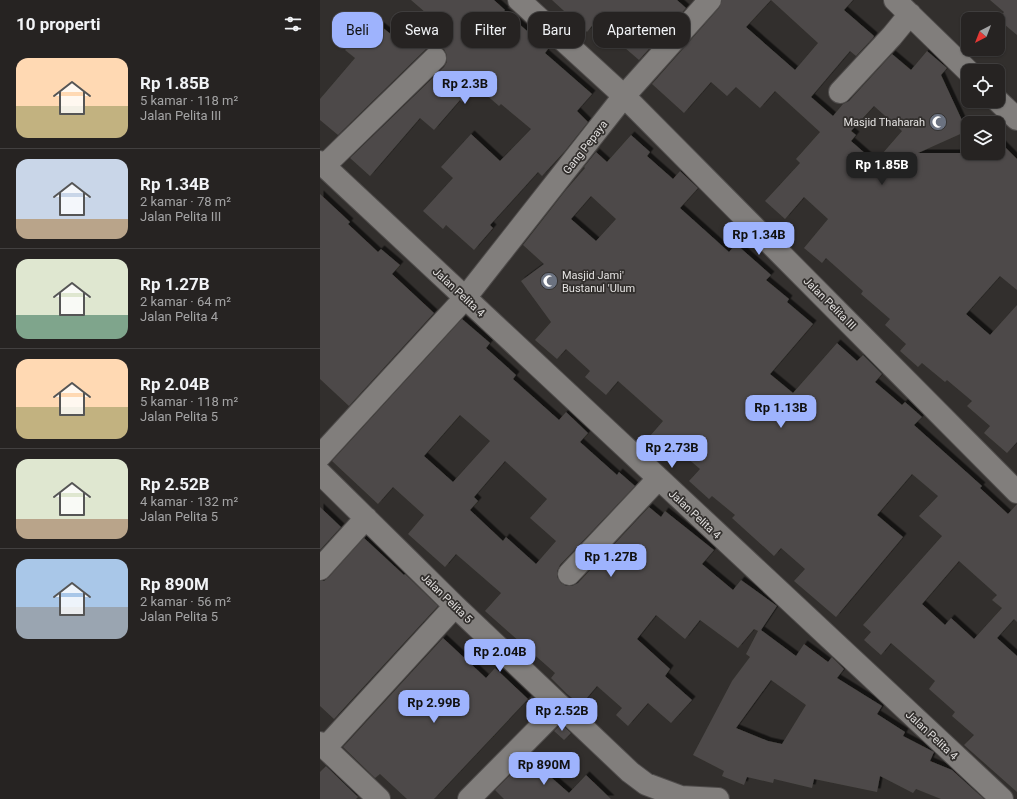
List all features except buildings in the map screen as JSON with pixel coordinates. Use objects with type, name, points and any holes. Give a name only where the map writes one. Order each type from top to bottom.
[{"type":"street","name":"Jalan Pelita III","points":[[519,0],[624,96],[1017,492]]},
{"type":"street","name":"Gang Pepaya","points":[[320,456],[465,298],[624,96],[710,0]]},
{"type":"street","points":[[840,92],[892,36],[902,7],[961,64]]},
{"type":"street","points":[[322,164],[435,58]]},
{"type":"street","points":[[1005,108],[1017,119]]},
{"type":"street","name":"Jalan Pelita 4","points":[[322,164],[1002,799]]},
{"type":"street","name":"Jalan Pelita 5","points":[[320,473],[455,606],[639,780],[680,798],[718,799]]},
{"type":"street","points":[[569,574],[658,479]]},
{"type":"street","points":[[320,569],[366,518]]},
{"type":"street","points":[[379,799],[323,746],[455,606]]},
{"type":"street","points":[[469,799],[560,706]]},
{"type":"place","name":"Masjid Thaharah","points":[[938,122]]},
{"type":"place","name":"Masjid Jami' Bustanul 'Ulum","points":[[549,281]]}]
